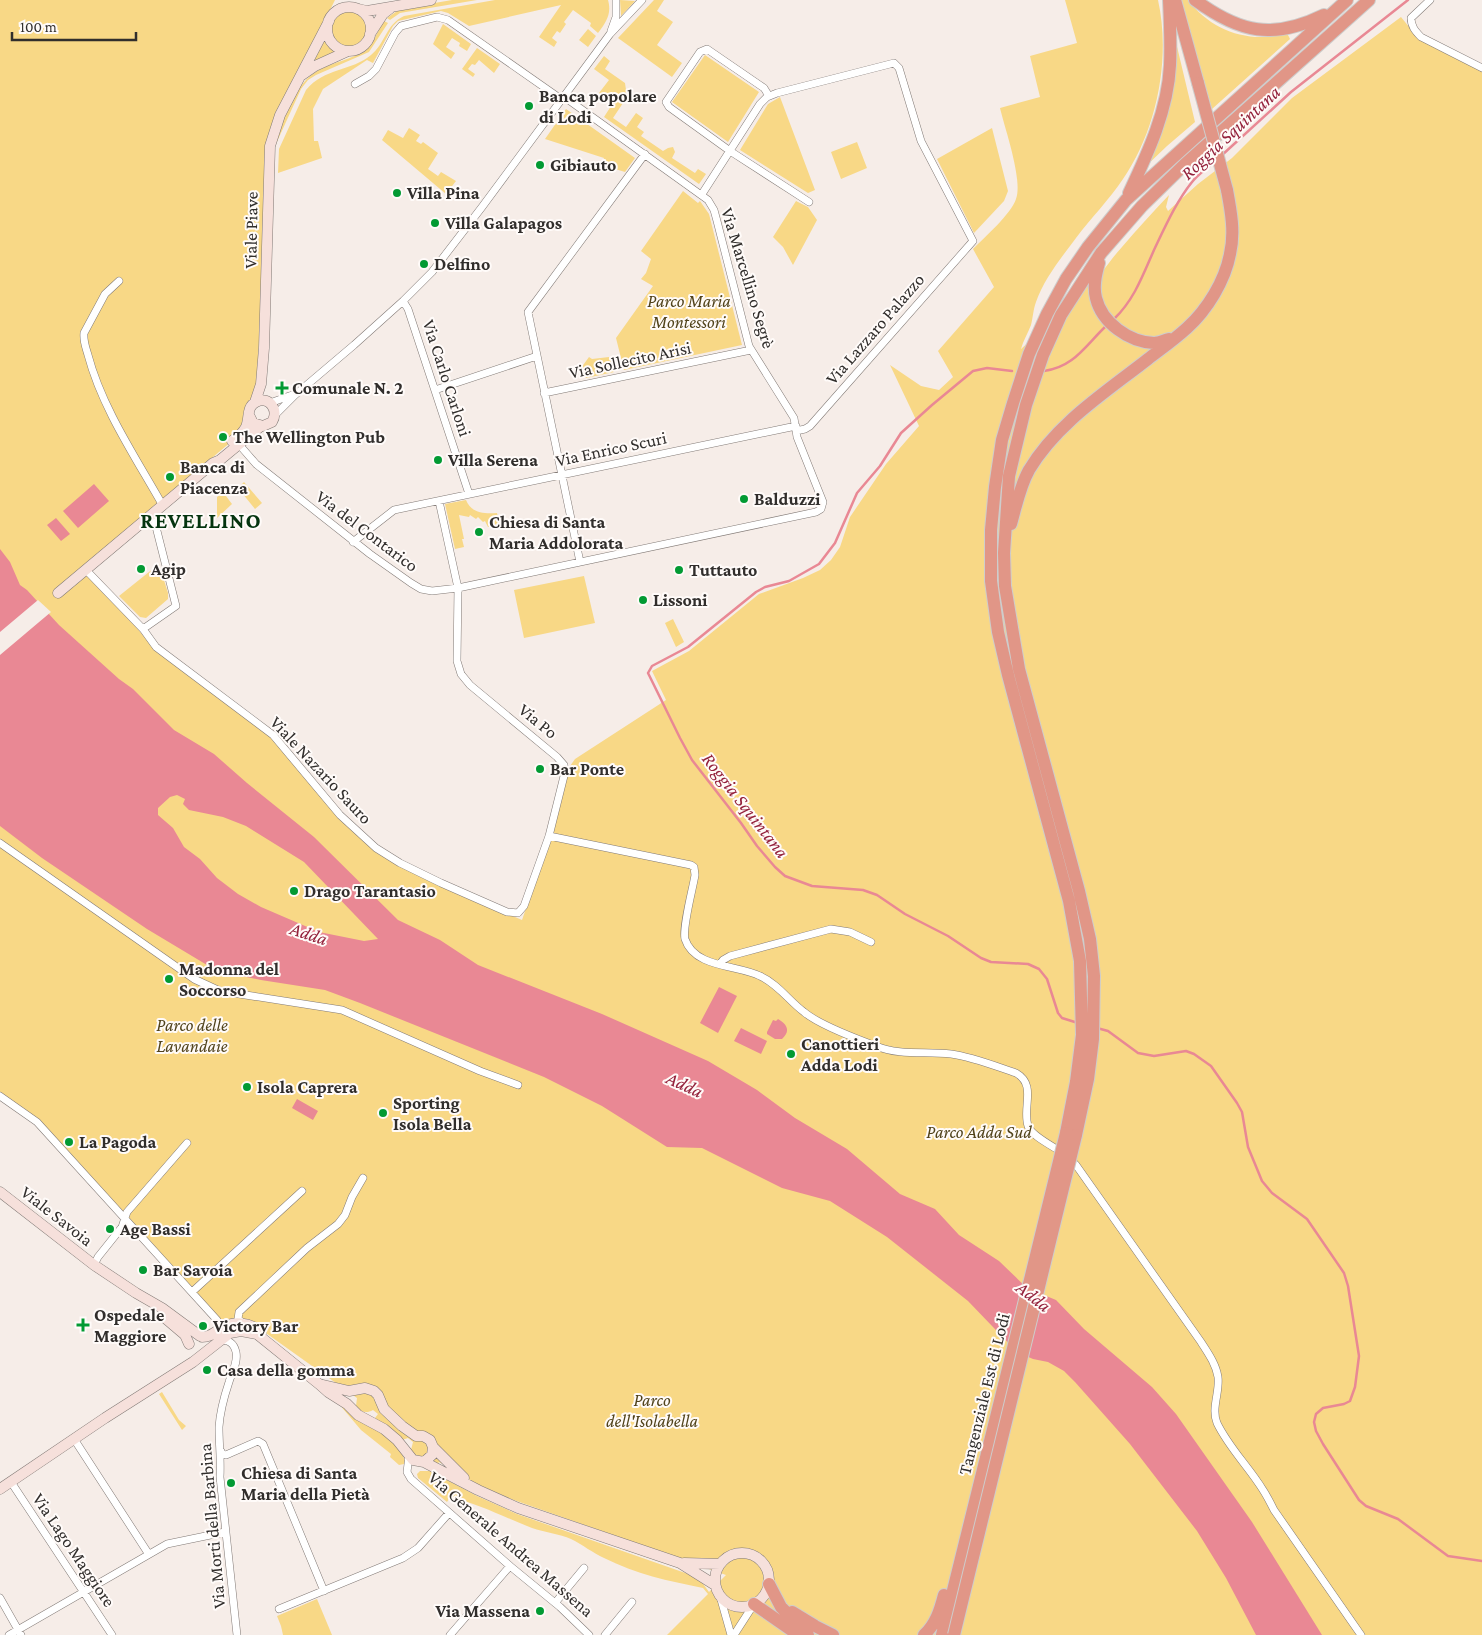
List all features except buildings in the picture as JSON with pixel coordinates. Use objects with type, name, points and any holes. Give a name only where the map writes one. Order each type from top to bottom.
[{"type":"highway","points":[[1126,200],[1155,134],[1166,98],[1170,66],[1169,0]]},
{"type":"highway","points":[[1004,553],[1018,496],[1028,471],[1044,449],[1082,411],[1187,328],[1212,298],[1222,278],[1230,255],[1232,234],[1231,211],[1227,190],[1175,0]]},
{"type":"highway","points":[[1194,0],[1214,14],[1237,25],[1261,31],[1286,30],[1306,24],[1342,4]]},
{"type":"highway","points":[[1071,1134],[1088,1080],[1088,1026],[1094,976],[1019,669],[1004,586],[1008,476],[1026,405],[1043,355],[1061,316],[1102,253],[1142,206],[1184,165],[1369,0]]},
{"type":"highway","points":[[1081,926],[1008,675],[998,632],[991,581],[991,530],[1002,440],[1029,354],[1047,314],[1066,279],[1088,247],[1126,200],[1342,4]]},
{"type":"highway","points":[[1102,253],[1095,279],[1096,298],[1102,315],[1115,328],[1135,339],[1155,343],[1174,338]]},
{"type":"highway","name":"Tangenziale Est di Lodi","points":[[942,1635],[1071,1134]]},
{"type":"highway","name":"Tangenziale Est di Lodi","points":[[954,1635],[1071,1134]]},
{"type":"highway","points":[[924,1635],[934,1624],[953,1556],[968,1530]]},
{"type":"highway","points":[[769,1584],[778,1602],[792,1620],[808,1635]]},
{"type":"highway","points":[[778,1602],[798,1616],[833,1635]]},
{"type":"highway","points":[[754,1604],[799,1635]]},
{"type":"highway","points":[[780,1621],[794,1635]]},
{"type":"street","name":"Viale Piave","points":[[263,402],[260,384],[265,332],[269,152],[276,125],[338,0]]},
{"type":"street","points":[[348,51],[335,46],[331,41],[327,28],[330,18],[342,8],[353,6],[367,11],[431,0]]},
{"type":"street","points":[[610,34],[616,17],[616,0]]},
{"type":"street","points":[[58,593],[213,463],[220,452],[261,426],[270,424],[275,415],[295,394],[403,301],[428,276],[610,34],[642,0]]},
{"type":"street","points":[[1430,0],[1411,18],[1415,31],[1421,38],[1482,68]]},
{"type":"street","name":"Viale Piave","points":[[297,82],[309,69],[362,46],[368,41],[370,34],[386,11],[400,5]]},
{"type":"street","points":[[353,6],[364,13],[368,19],[371,26],[370,34]]},
{"type":"street","points":[[355,84],[369,76],[376,69],[395,33],[401,26],[441,17],[702,194],[730,151],[760,104],[769,96],[764,88],[710,50],[704,49],[700,52],[668,98],[666,104],[730,151],[809,202]]},
{"type":"street","name":"Via Lazzaro Palazzo","points":[[769,96],[891,62],[897,64],[922,141],[973,241],[810,426],[805,430],[796,428]]},
{"type":"street","points":[[580,562],[528,314],[530,307],[645,154]]},
{"type":"street","name":"Via Marcellino Segrè","points":[[702,194],[714,210],[751,350],[792,414],[823,507]]},
{"type":"street","points":[[119,280],[105,294],[84,333],[84,338],[91,367],[105,403],[163,506]]},
{"type":"street","name":"Via Carlo Carloni","points":[[403,301],[408,309],[469,494]]},
{"type":"street","name":"Via Sollecito Arisi","points":[[544,393],[751,350]]},
{"type":"street","points":[[435,390],[537,356]]},
{"type":"street","points":[[237,442],[248,422],[250,407],[295,394]]},
{"type":"street","points":[[263,402],[274,408],[275,415]]},
{"type":"street","points":[[249,415],[253,423],[261,426]]},
{"type":"street","name":"Via Enrico Scuri","points":[[353,542],[390,512],[469,494],[796,428]]},
{"type":"street","name":"Via del Contarico","points":[[237,442],[256,464],[353,542],[422,589],[438,591],[816,512],[823,507]]},
{"type":"street","points":[[439,501],[458,588]]},
{"type":"street","points":[[143,629],[176,606],[152,515]]},
{"type":"street","name":"Viale Nazario Sauro","points":[[86,570],[143,629],[156,647],[273,735],[340,815],[376,848],[400,863],[442,884],[507,912],[515,913]]},
{"type":"street","name":"Via Po","points":[[458,588],[456,653],[460,674],[470,685],[557,756],[564,766],[565,772],[549,836],[523,909],[515,913]]},
{"type":"street","points":[[549,836],[694,867],[695,875],[685,929],[685,939],[688,944],[698,956],[761,976],[809,1016],[876,1046],[908,1053],[959,1056],[1022,1076],[1028,1084],[1027,1122],[1030,1130],[1065,1154],[1076,1165],[1201,1342],[1216,1369],[1218,1388],[1214,1412],[1216,1421],[1233,1449],[1263,1490],[1274,1510],[1361,1635]]},
{"type":"street","points":[[0,843],[184,973],[220,991],[342,1010],[480,1071],[518,1085]]},
{"type":"street","points":[[720,964],[730,956],[832,929],[850,932],[871,942]]},
{"type":"street","points":[[0,1096],[36,1122],[217,1320],[218,1330]]},
{"type":"street","points":[[94,1265],[98,1257],[122,1227],[127,1212],[187,1143]]},
{"type":"street","points":[[244,1324],[238,1319],[239,1312],[307,1248],[342,1220],[363,1178]]},
{"type":"street","points":[[192,1292],[302,1191]]},
{"type":"street","name":"Viale Savoia","points":[[0,1192],[94,1265],[136,1293]]},
{"type":"street","points":[[136,1293],[162,1308],[201,1337],[206,1342],[204,1352],[194,1354],[185,1335],[136,1293]]},
{"type":"street","points":[[179,1370],[187,1359],[189,1345],[194,1337],[209,1337],[230,1324],[244,1324]]},
{"type":"street","name":"Via Generale Andrea Massena","points":[[244,1324],[256,1327],[271,1344]]},
{"type":"street","name":"Via Generale Andrea Massena","points":[[0,1489],[179,1370],[230,1333],[241,1331],[257,1334],[271,1344],[328,1392],[363,1417],[384,1429],[397,1440],[413,1460],[422,1462]]},
{"type":"street","name":"Via Morti della Barbina","points":[[218,1342],[226,1340],[231,1343],[235,1349],[236,1358],[235,1367],[221,1409],[219,1427],[221,1451],[220,1477],[237,1635]]},
{"type":"street","name":"Via Generale Andrea Massena","points":[[319,1384],[336,1389],[371,1389],[376,1393],[388,1414],[416,1436],[427,1438],[433,1447],[432,1455],[413,1467],[411,1479]]},
{"type":"street","points":[[354,1411],[351,1405],[352,1399],[358,1390]]},
{"type":"street","points":[[363,1417],[375,1414],[380,1407],[380,1401]]},
{"type":"street","name":"Via Generale Andrea Massena","points":[[416,1436],[408,1443],[407,1472],[411,1479],[555,1603],[589,1635]]},
{"type":"street","points":[[74,1439],[148,1553]]},
{"type":"street","points":[[221,1451],[223,1455],[226,1455],[258,1442],[264,1444],[324,1591]]},
{"type":"street","points":[[433,1447],[478,1490]]},
{"type":"street","points":[[422,1462],[478,1490],[531,1513],[680,1563],[715,1585]]},
{"type":"street","name":"Via Lago Maggiore","points":[[11,1482],[112,1635]]},
{"type":"street","points":[[279,1609],[408,1555],[418,1548],[449,1512]]},
{"type":"street","points":[[9,1635],[19,1632],[148,1553],[167,1544],[225,1532]]},
{"type":"street","points":[[744,1553],[752,1555],[766,1566],[769,1584],[761,1599],[754,1604],[732,1635],[715,1585],[715,1578],[720,1564],[726,1557],[744,1553]]},
{"type":"street","points":[[680,1563],[720,1564]]},
{"type":"street","points":[[450,1635],[510,1566]]},
{"type":"street","points":[[555,1603],[584,1568]]},
{"type":"street","points":[[720,1596],[736,1606],[754,1604]]},
{"type":"street","points":[[0,1598],[19,1632]]},
{"type":"street","points":[[605,1635],[632,1602]]},
{"type":"green space","name":"Parco Adda Sud","points":[[0,0],[335,0],[277,116],[262,277],[257,383],[246,419],[238,436],[80,569],[137,628],[154,649],[272,736],[362,839],[441,885],[522,920],[551,836],[568,769],[575,759],[666,700],[652,671],[689,651],[759,594],[820,570],[831,560],[840,547],[850,517],[886,464],[919,426],[890,365],[921,386],[939,390],[953,377],[938,351],[994,287],[973,249],[1009,211],[1016,199],[1018,190],[1015,167],[1000,108],[1040,97],[1030,56],[1077,43],[1065,0],[1158,0],[1162,22],[1162,69],[1152,116],[1145,139],[1135,160],[1118,187],[1076,238],[1048,277],[1039,293],[1031,325],[1021,349],[1094,281],[1169,195],[1166,207],[1168,211],[1198,184],[1232,158],[1292,98],[1401,17],[1418,38],[1482,71],[1482,1635],[667,1635],[708,1594],[703,1588],[640,1573],[616,1564],[571,1539],[532,1528],[471,1503],[450,1497],[447,1502],[418,1478],[417,1474],[420,1471],[430,1471],[477,1496],[517,1514],[691,1575],[701,1581],[709,1592],[726,1575],[511,1499],[479,1485],[439,1462],[436,1466],[426,1457],[416,1458],[411,1450],[413,1442],[408,1438],[402,1440],[375,1418],[378,1414],[373,1410],[364,1412],[360,1410],[356,1406],[357,1398],[263,1331],[249,1325],[221,1321],[40,1122],[0,1094]]},
{"type":"green space","points":[[452,0],[477,0],[400,13],[390,20],[387,18],[400,9]]},
{"type":"green space","points":[[495,0],[608,0],[609,14],[598,33],[590,26],[591,23],[573,10],[564,22],[566,24],[560,33],[557,31],[552,38],[557,42],[554,47],[539,37],[561,5],[469,26],[448,13],[441,11],[398,21],[393,26],[373,63],[367,60],[323,89],[313,109],[314,141],[318,141],[322,158],[278,173],[279,149],[306,90],[313,83],[329,73],[355,64],[371,55],[380,45],[393,24],[404,16]]},
{"type":"green space","points":[[620,0],[635,1],[621,16],[621,15]]},
{"type":"green space","points":[[654,0],[664,0],[657,11],[673,22],[657,45],[682,63],[672,77],[618,38]]},
{"type":"green space","points":[[1180,0],[1188,0],[1195,9],[1212,23],[1232,32],[1253,37],[1288,35],[1290,39],[1212,109]]},
{"type":"green space","points":[[349,11],[362,16],[367,29],[362,42],[349,47],[336,42],[331,29],[336,16]]},
{"type":"green space","points":[[384,21],[388,23],[369,52],[308,80],[301,89],[275,146],[285,114],[296,92],[303,83],[319,70],[366,50]]},
{"type":"green space","points":[[443,24],[471,44],[467,51],[452,38],[446,47],[455,53],[451,59],[433,44]]},
{"type":"green space","points":[[588,29],[596,36],[588,47],[579,40]]},
{"type":"green space","points":[[325,33],[331,45],[341,52],[308,69]]},
{"type":"green space","points":[[1174,34],[1195,122],[1143,169]]},
{"type":"green space","points":[[477,48],[500,64],[494,73],[479,60],[468,69],[475,74],[473,77],[462,69]]},
{"type":"green space","points":[[705,55],[759,92],[728,142],[672,102]]},
{"type":"green space","points":[[604,56],[610,61],[605,69],[625,83],[627,97],[613,118],[626,127],[636,113],[643,118],[637,127],[644,132],[641,136],[663,151],[673,147],[675,152],[672,158],[695,173],[698,169],[706,174],[699,184],[604,117],[613,103],[599,93],[609,80],[594,69]]},
{"type":"green space","points":[[780,97],[815,190],[808,193],[740,150],[768,104]]},
{"type":"green space","points":[[566,109],[635,158],[625,172],[602,165],[604,158],[545,139]]},
{"type":"green space","points":[[409,128],[420,135],[416,141],[421,144],[423,142],[438,153],[428,169],[438,176],[441,172],[456,181],[446,194],[382,140],[388,130],[403,138]]},
{"type":"green space","points":[[992,128],[1008,191],[1004,201],[974,233],[937,159]]},
{"type":"green space","points":[[857,142],[867,168],[841,179],[831,152]]},
{"type":"green space","name":"Parco Maria Montessori","points":[[683,191],[698,203],[700,201],[709,214],[742,345],[624,370],[616,338],[653,286],[641,279],[646,273],[651,259],[641,251]]},
{"type":"green space","points":[[796,201],[808,207],[817,220],[793,265],[783,247],[773,237]]},
{"type":"green space","points":[[589,357],[592,359],[609,357],[614,372],[586,378],[581,368]]},
{"type":"green space","points":[[244,482],[262,503],[255,509],[238,488]]},
{"type":"green space","points":[[223,492],[232,504],[217,518],[217,497]]},
{"type":"green space","points":[[466,500],[471,508],[478,512],[497,513],[500,526],[488,527],[485,521],[483,522],[478,517],[476,519],[470,515],[469,517],[459,515],[464,547],[455,549],[445,504]]},
{"type":"green space","points":[[159,564],[168,599],[146,618],[140,617],[119,596]]},
{"type":"green space","points":[[584,576],[595,623],[524,638],[514,590]]},
{"type":"green space","points":[[673,619],[684,642],[676,647],[665,623]]},
{"type":"green space","points":[[162,1392],[179,1420],[186,1426],[182,1430],[159,1394]]},
{"type":"green space","points":[[339,1404],[386,1434],[401,1451],[405,1461],[404,1464],[399,1465],[390,1457],[391,1454],[361,1430]]},
{"type":"green space","points":[[317,1599],[332,1635],[283,1635],[277,1616]]},
{"type":"water","points":[[94,484],[109,501],[78,528],[63,511]]},
{"type":"water","points":[[56,518],[70,534],[61,541],[47,525]]},
{"type":"water","name":"Adda","points":[[0,549],[10,562],[20,585],[27,590],[59,625],[119,679],[133,689],[174,730],[214,754],[314,837],[398,920],[440,940],[478,965],[602,1014],[708,1061],[757,1090],[795,1118],[847,1149],[900,1194],[935,1209],[959,1235],[999,1261],[1027,1288],[1056,1300],[1084,1329],[1152,1387],[1176,1414],[1252,1522],[1322,1635],[1256,1635],[1226,1578],[1197,1531],[1130,1444],[1075,1382],[1064,1371],[1048,1362],[1033,1359],[1017,1352],[968,1301],[887,1237],[830,1201],[782,1188],[702,1148],[667,1147],[602,1106],[544,1077],[360,1003],[325,990],[217,971],[147,929],[42,858],[0,826]],"holes":[[[177,795],[185,799],[183,804],[189,810],[223,817],[246,826],[304,862],[378,939],[364,941],[319,932],[261,907],[238,894],[217,878],[200,859],[184,847],[173,828],[158,815],[158,808],[170,797]]]},
{"type":"water","points":[[719,987],[737,996],[718,1033],[700,1023]]},
{"type":"water","points":[[778,1019],[787,1028],[782,1039],[775,1039],[767,1034],[773,1020],[776,1021]]},
{"type":"water","points":[[741,1028],[767,1041],[761,1054],[734,1041]]},
{"type":"water","points":[[297,1099],[318,1111],[313,1120],[292,1108]]},
{"type":"pier","points":[[38,600],[51,612],[0,655],[0,632]]},
{"type":"waterway","name":"Roggia Squintana","points":[[1221,156],[1291,92],[1408,0]]},
{"type":"waterway","name":"Roggia Squintana","points":[[1114,319],[1127,304],[1137,287],[1167,224],[1186,190],[1194,179],[1215,161]]},
{"type":"waterway","name":"Roggia Squintana","points":[[1044,371],[1054,369],[1071,360],[1106,326]]},
{"type":"waterway","name":"Roggia Squintana","points":[[1012,371],[987,368],[973,371],[901,433],[880,466],[857,493],[835,543],[819,564],[789,581],[765,587],[756,592],[688,647],[652,666],[648,673],[692,760],[757,846],[785,876],[812,886],[863,890],[877,895],[905,914],[948,936],[981,958],[991,962],[1028,964],[1039,969],[1047,979],[1058,1013],[1062,1018],[1078,1023]]},
{"type":"waterway","name":"Roggia Squintana","points":[[1097,1028],[1108,1031],[1138,1053],[1154,1056],[1186,1051],[1194,1054],[1211,1066],[1242,1112],[1248,1147],[1262,1181],[1272,1193],[1307,1219],[1344,1273],[1348,1286],[1359,1356],[1355,1387],[1350,1401],[1323,1408],[1316,1414],[1314,1422],[1316,1431],[1323,1444],[1359,1500],[1366,1506],[1398,1519],[1448,1556],[1482,1561]]},
{"type":"place","name":"Banca popolare di Lodi","points":[[529,106]]},
{"type":"place","name":"Gibiauto","points":[[540,165]]},
{"type":"place","name":"Villa Pina","points":[[397,193]]},
{"type":"place","name":"Villa Galapagos","points":[[435,223]]},
{"type":"place","name":"Delfino","points":[[424,264]]},
{"type":"place","name":"Comunale N. 2","points":[[282,388]]},
{"type":"place","name":"The Wellington Pub","points":[[223,437]]},
{"type":"place","name":"Villa Serena","points":[[438,460]]},
{"type":"place","name":"Banca di Piacenza","points":[[170,477]]},
{"type":"place","name":"Balduzzi","points":[[744,499]]},
{"type":"place","name":"Chiesa di Santa Maria Addolorata","points":[[479,532]]},
{"type":"place","name":"Agip","points":[[141,569]]},
{"type":"place","name":"Tuttauto","points":[[679,570]]},
{"type":"place","name":"Lissoni","points":[[643,600]]},
{"type":"place","name":"Bar Ponte","points":[[540,769]]},
{"type":"place","name":"Drago Tarantasio","points":[[294,891]]},
{"type":"place","name":"Madonna del Soccorso","points":[[169,979]]},
{"type":"place","name":"Canottieri Adda Lodi","points":[[791,1054]]},
{"type":"place","name":"Isola Caprera","points":[[247,1087]]},
{"type":"place","name":"Sporting Isola Bella","points":[[383,1113]]},
{"type":"place","name":"La Pagoda","points":[[69,1142]]},
{"type":"place","name":"Age Bassi","points":[[110,1229]]},
{"type":"place","name":"Bar Savoia","points":[[143,1270]]},
{"type":"place","name":"Ospedale Maggiore","points":[[83,1325]]},
{"type":"place","name":"Victory Bar","points":[[203,1326]]},
{"type":"place","name":"Casa della gomma","points":[[207,1370]]},
{"type":"place","name":"Chiesa di Santa Maria della Pietà","points":[[231,1483]]},
{"type":"place","name":"Via Massena","points":[[540,1611]]},
{"type":"district","name":"REVELLINO","points":[[201,520]]},
{"type":"park label","name":"Parco delle Lavandaie","points":[[192,1035]]},
{"type":"park label","name":"Parco dell'Isolabella","points":[[652,1410]]}]
